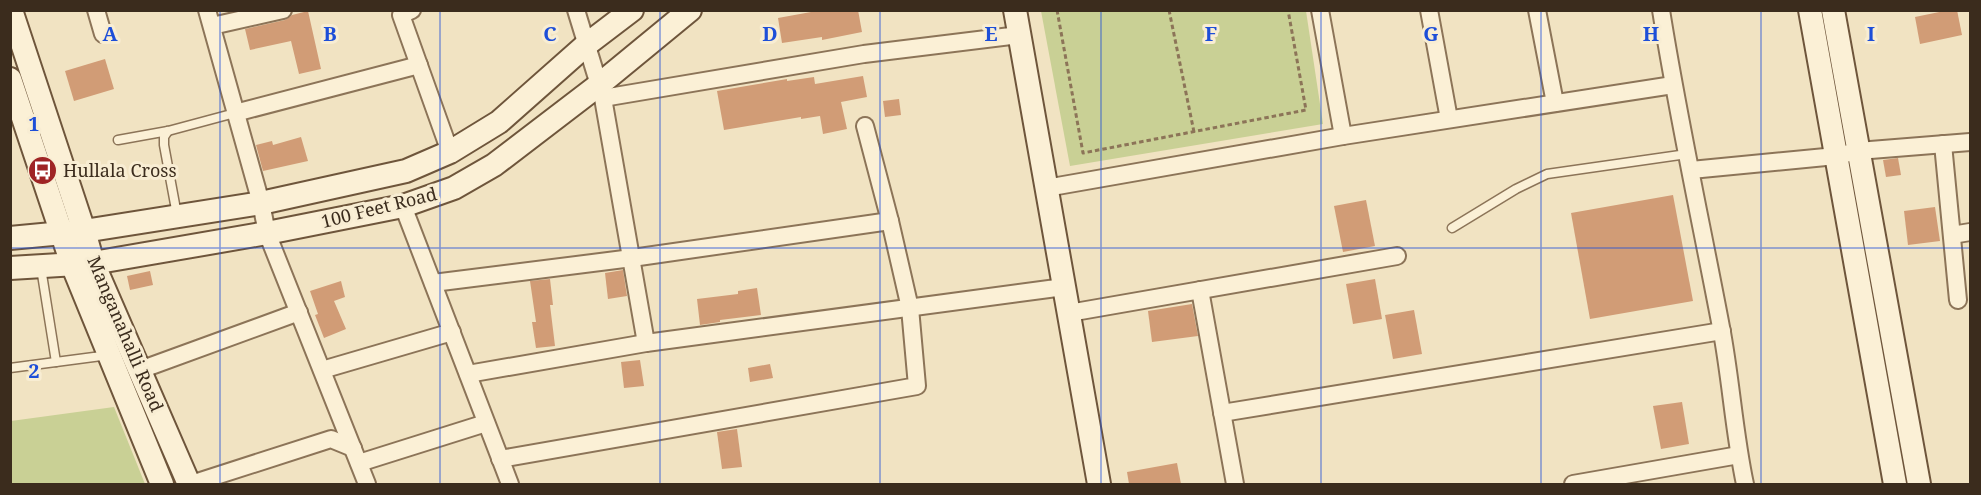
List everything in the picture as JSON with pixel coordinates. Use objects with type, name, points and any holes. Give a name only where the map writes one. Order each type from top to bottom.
[{"type":"street","name":"Manganahalli Road","points":[[11,10],[110,355],[162,484]]},
{"type":"street","points":[[96,10],[103,34]]},
{"type":"street","points":[[283,10],[209,18],[261,203],[267,233],[367,484]]},
{"type":"street","points":[[412,10],[401,15],[450,152]]},
{"type":"street","points":[[576,10],[602,91],[646,342]]},
{"type":"street","name":"100 Feet Road","points":[[10,238],[74,232],[261,203],[406,171],[450,152],[499,122],[586,45],[632,10]]},
{"type":"street","name":"100 Feet Road","points":[[10,268],[83,264],[267,233],[404,206],[454,188],[494,165],[602,91],[690,10]]},
{"type":"street","points":[[1015,10],[1100,484]]},
{"type":"street","points":[[1320,10],[1343,136]]},
{"type":"street","points":[[1429,10],[1449,119]]},
{"type":"street","points":[[1537,10],[1555,103]]},
{"type":"street","points":[[1661,10],[1673,85],[1722,331],[1745,484]]},
{"type":"street","points":[[1810,10],[1895,484]]},
{"type":"street","points":[[1833,10],[1919,484]]},
{"type":"street","points":[[602,91],[1019,35]]},
{"type":"street","points":[[235,113],[419,65]]},
{"type":"street","name":"Manganahalli Road","points":[[10,79],[74,232]]},
{"type":"street","points":[[1046,188],[1343,136],[1673,85]]},
{"type":"street","points":[[500,459],[917,386],[910,308],[865,126]]},
{"type":"street","points":[[1689,162],[1836,156],[1858,151],[1971,142]]},
{"type":"street","points":[[1943,144],[1958,300]]},
{"type":"street","points":[[404,206],[510,484]]},
{"type":"street","points":[[433,283],[632,258],[890,221]]},
{"type":"street","points":[[1952,235],[1971,232]]},
{"type":"street","points":[[1069,313],[1397,256]]},
{"type":"street","name":"Manganahalli Road","points":[[83,264],[140,370],[190,484]]},
{"type":"street","points":[[468,374],[646,342],[1064,287]]},
{"type":"street","points":[[1200,290],[1235,484]]},
{"type":"street","points":[[140,370],[299,312]]},
{"type":"street","points":[[1222,413],[1722,331]]},
{"type":"street","points":[[322,370],[452,332]]},
{"type":"street","points":[[190,484],[331,439],[356,455],[486,423]]},
{"type":"street","points":[[1573,484],[1739,455]]},
{"type":"lane","points":[[118,140],[168,131],[235,113]]},
{"type":"lane","points":[[168,131],[164,137],[164,146],[177,216]]},
{"type":"lane","points":[[1452,228],[1516,189],[1547,174],[1689,162]]},
{"type":"lane","points":[[41,266],[56,362]]},
{"type":"lane","points":[[10,368],[110,355]]},
{"type":"path","points":[[1057,10],[1083,153],[1306,110],[1288,10]]},
{"type":"path","points":[[1169,10],[1194,132]]},
{"type":"green space","points":[[1041,11],[1306,11],[1323,124],[1070,166]]},
{"type":"green space","points":[[114,407],[145,484],[11,484],[11,421]]},
{"type":"building","points":[[822,10],[858,10],[862,32],[822,40],[822,37],[782,43],[778,18]]},
{"type":"building","points":[[1957,10],[1962,35],[1920,44],[1915,17]]},
{"type":"building","points":[[308,11],[321,69],[299,74],[291,41],[250,50],[245,29],[285,20],[292,15]]},
{"type":"building","points":[[105,59],[114,89],[74,101],[65,71]]},
{"type":"building","points":[[863,76],[867,97],[841,102],[847,129],[823,134],[820,116],[724,130],[717,91],[787,79],[787,81],[814,77],[815,84]]},
{"type":"building","points":[[899,99],[901,115],[885,117],[883,101]]},
{"type":"building","points":[[301,137],[308,161],[263,171],[256,145],[272,141],[273,145]]},
{"type":"building","points":[[1898,158],[1901,175],[1886,177],[1883,160]]},
{"type":"building","points":[[1673,195],[1693,301],[1590,319],[1571,213]]},
{"type":"building","points":[[1366,200],[1375,246],[1343,252],[1334,206]]},
{"type":"building","points":[[1935,207],[1940,241],[1908,245],[1904,211]]},
{"type":"building","points":[[623,270],[627,296],[608,299],[605,273]]},
{"type":"building","points":[[150,271],[153,285],[130,290],[127,276]]},
{"type":"building","points":[[550,279],[553,305],[550,305],[555,346],[536,348],[532,322],[536,322],[530,281]]},
{"type":"building","points":[[1375,279],[1382,319],[1353,324],[1346,284]]},
{"type":"building","points":[[341,281],[345,297],[334,301],[346,329],[324,338],[315,315],[318,314],[310,291]]},
{"type":"building","points":[[757,288],[761,315],[700,325],[697,299],[738,294],[738,291]]},
{"type":"building","points":[[1192,304],[1198,336],[1152,342],[1148,311]]},
{"type":"building","points":[[1414,310],[1422,354],[1393,359],[1385,315]]},
{"type":"building","points":[[640,360],[644,386],[624,388],[621,362]]},
{"type":"building","points":[[770,364],[773,378],[750,382],[748,368]]},
{"type":"building","points":[[1682,402],[1689,444],[1661,449],[1653,406]]},
{"type":"building","points":[[737,429],[742,467],[722,469],[717,432]]},
{"type":"building","points":[[1177,463],[1181,484],[1129,484],[1127,472]]},
{"type":"place","name":"Hullala Cross","points":[[42,171]]}]
